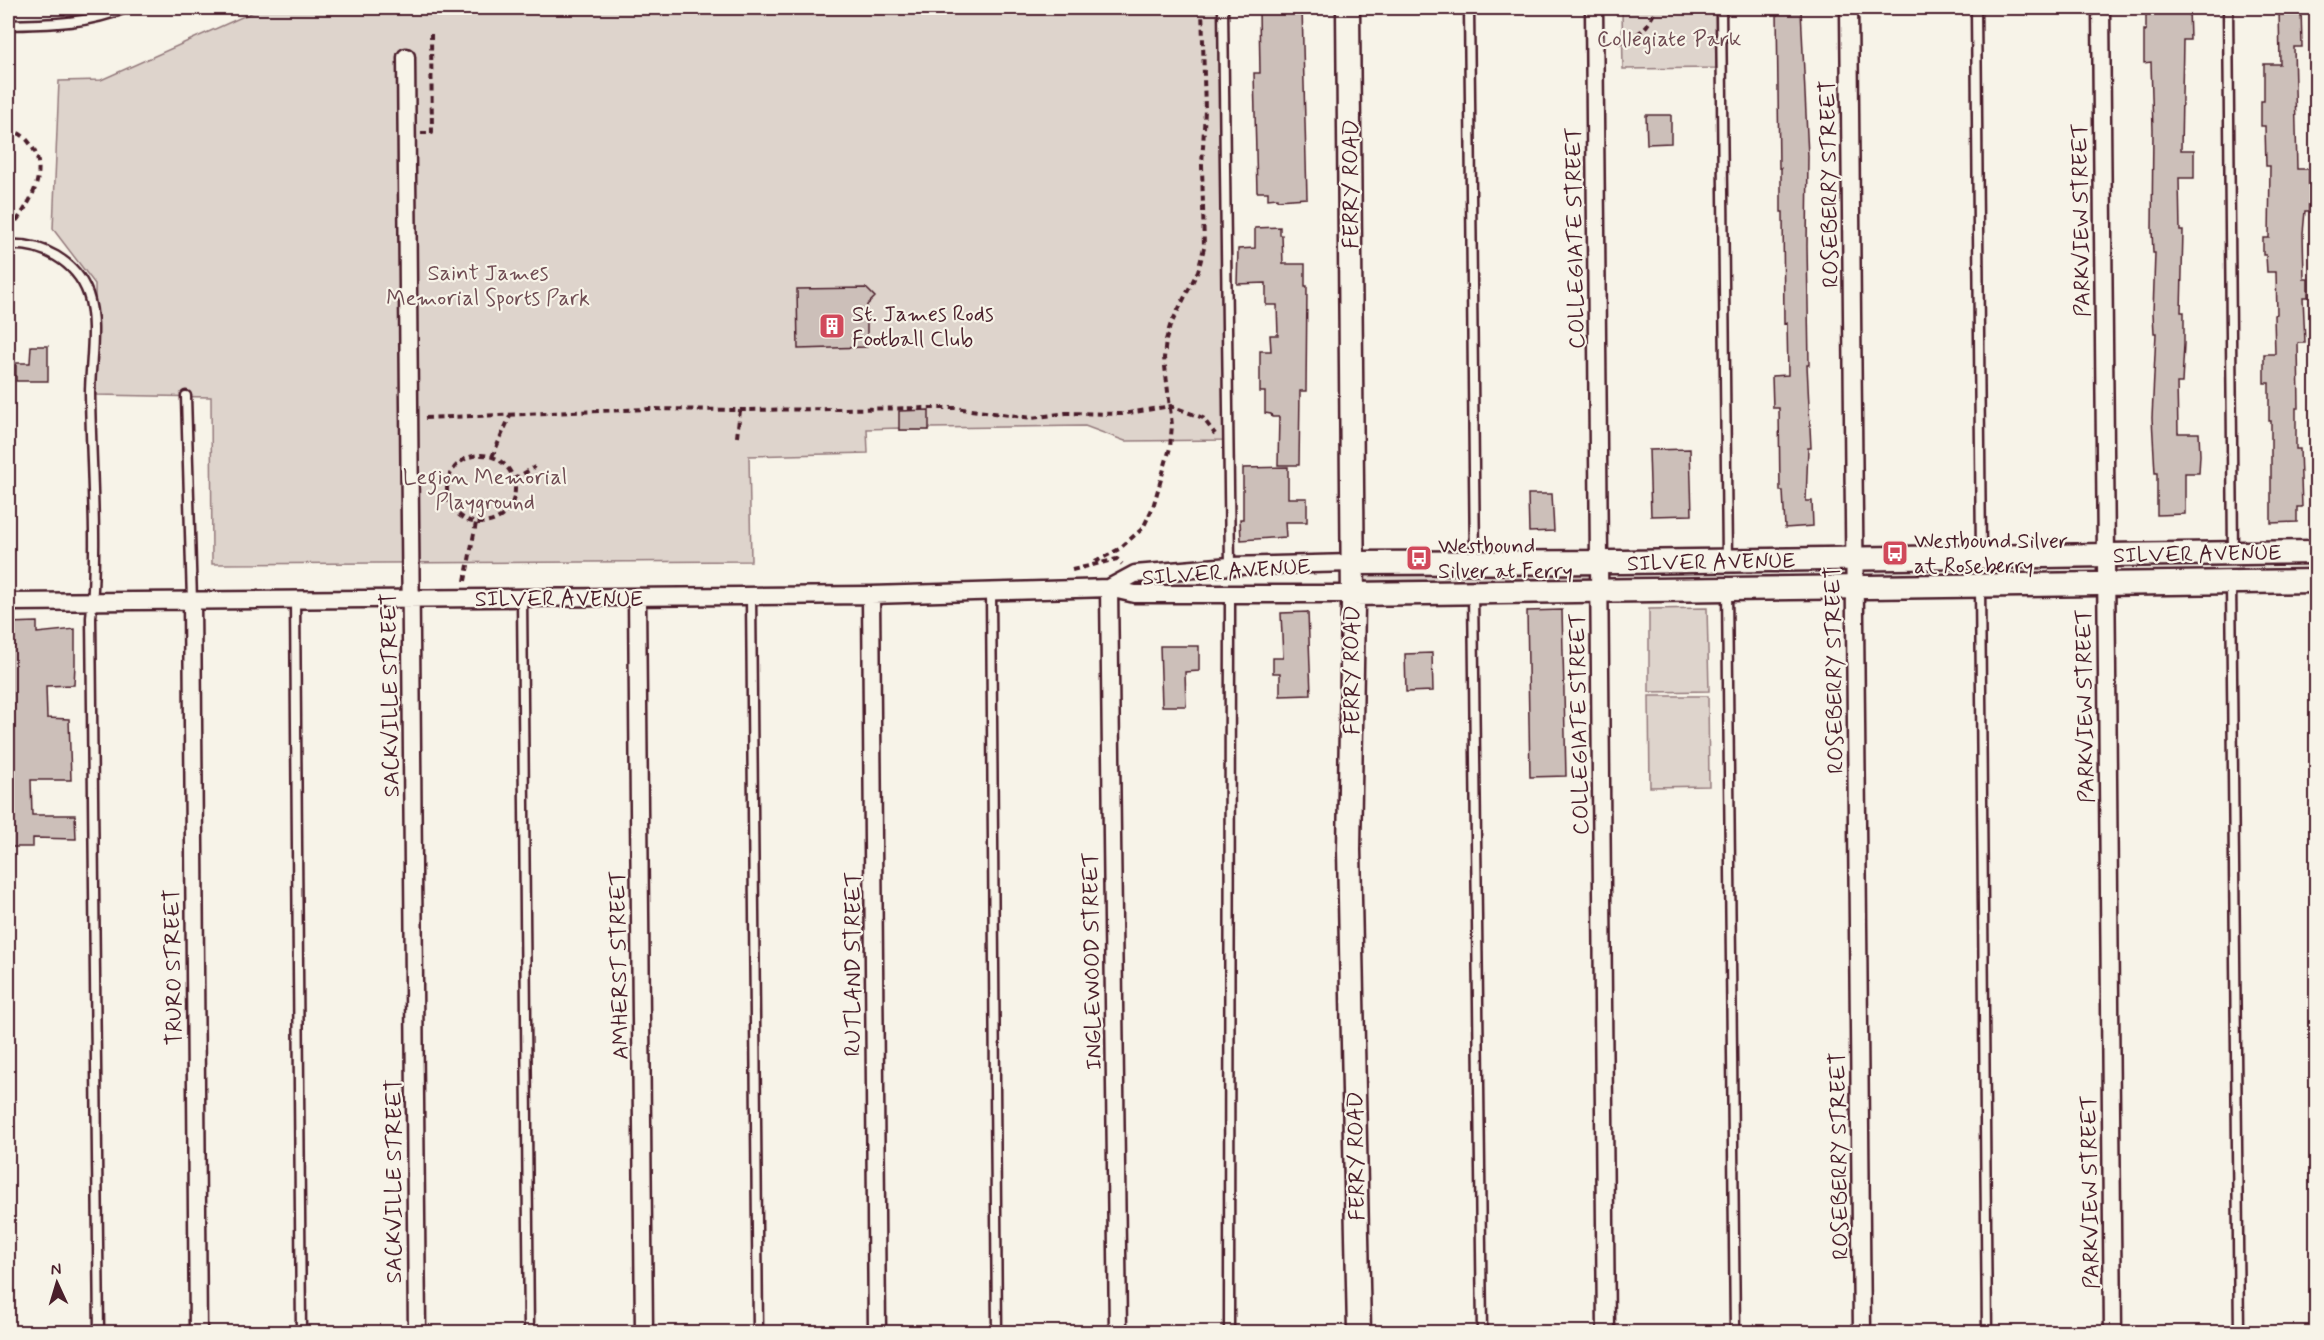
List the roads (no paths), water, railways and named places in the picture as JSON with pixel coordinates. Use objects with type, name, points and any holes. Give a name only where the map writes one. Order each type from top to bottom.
[{"type":"street","name":"FERRY ROAD","points":[[1348,8],[1352,563],[1349,850],[1359,1332]]},
{"type":"street","name":"COLLEGIATE STREET","points":[[1594,8],[1606,1332]]},
{"type":"street","name":"ROSEBERRY STREET","points":[[1849,8],[1862,1332]]},
{"type":"street","name":"PARKVIEW STREET","points":[[2101,8],[2113,1332]]},
{"type":"street","name":"SACKVILLE STREET","points":[[406,57],[417,1332]]},
{"type":"street","name":"SILVER AVENUE","points":[[1109,588],[1135,574],[1230,566],[2316,552]]},
{"type":"street","name":"SILVER AVENUE","points":[[8,602],[637,598],[991,593],[1109,588],[1135,594],[1352,594],[2316,581]]},
{"type":"street","name":"INGLEWOOD STREET","points":[[1109,588],[1118,1332]]},
{"type":"street","name":"RUTLAND STREET","points":[[871,595],[877,1332]]},
{"type":"street","name":"AMHERST STREET","points":[[637,598],[644,1332]]},
{"type":"street","name":"TRURO STREET","points":[[192,601],[198,1332]]},
{"type":"lane","points":[[8,25],[63,24],[94,19],[126,8]]},
{"type":"lane","points":[[1223,8],[1230,566]]},
{"type":"lane","points":[[1469,8],[1475,562]]},
{"type":"lane","points":[[1721,8],[1726,561]]},
{"type":"lane","points":[[1976,8],[1981,557]]},
{"type":"lane","points":[[2228,8],[2233,553]]},
{"type":"lane","points":[[8,245],[29,245],[57,256],[75,273],[87,293],[92,319],[90,392],[93,601],[91,618],[99,1332]]},
{"type":"lane","points":[[186,396],[192,601]]},
{"type":"lane","points":[[2231,582],[2239,1332]]},
{"type":"lane","points":[[1980,585],[1987,1332]]},
{"type":"lane","points":[[1727,589],[1735,1332]]},
{"type":"lane","points":[[1473,592],[1482,1332]]},
{"type":"lane","points":[[991,593],[997,1332]]},
{"type":"lane","points":[[1228,1332],[1230,594]]},
{"type":"lane","points":[[751,596],[758,1332]]},
{"type":"lane","points":[[522,597],[529,1332]]},
{"type":"lane","points":[[295,600],[301,1332]]},
{"type":"place","name":"St. James Rods Football Club","points":[[832,326]]},
{"type":"place","name":"Westbound Silver at Roseberry","points":[[1895,553]]},
{"type":"place","name":"Westbound Silver at Ferry","points":[[1419,558]]},
{"type":"park label","name":"Collegiate Park","points":[[1669,38]]},
{"type":"park label","name":"Saint James Memorial Sports Park","points":[[488,284]]},
{"type":"park label","name":"Legion Memorial Playground","points":[[485,488]]}]
